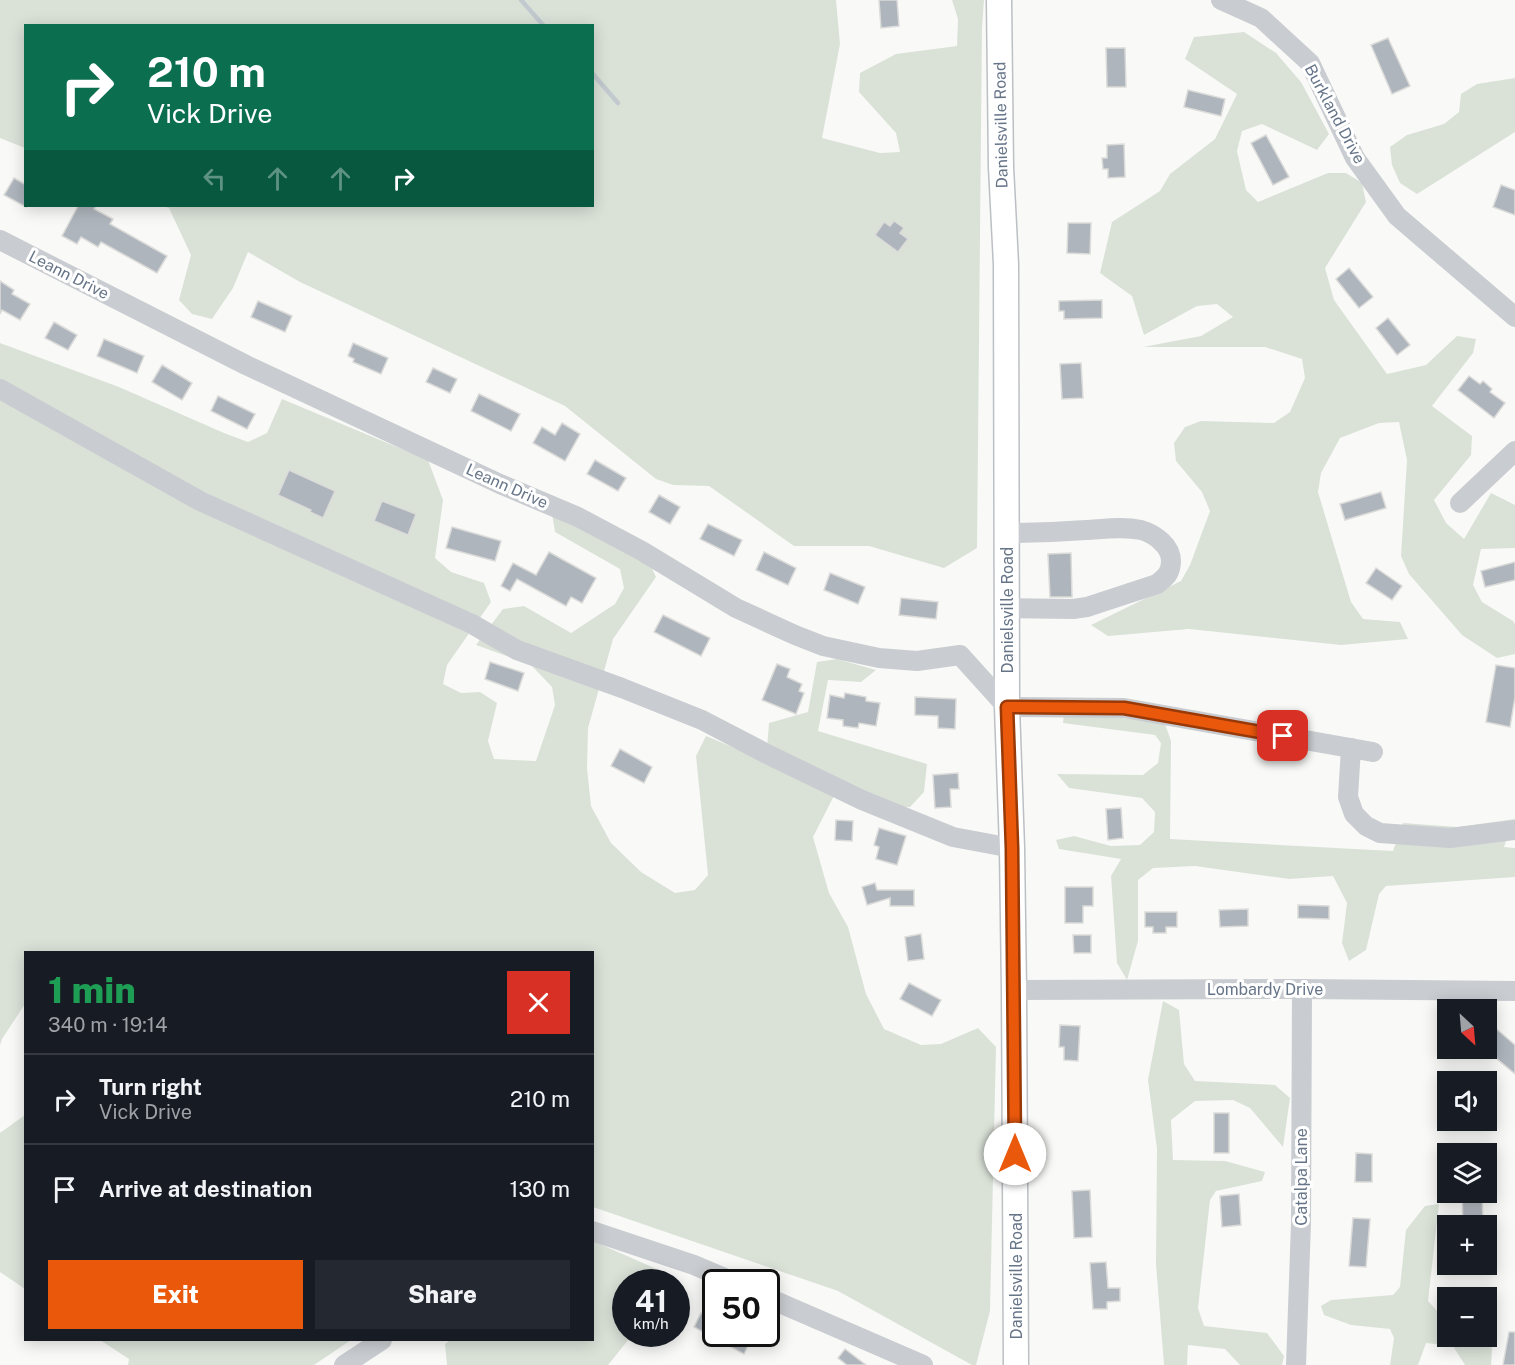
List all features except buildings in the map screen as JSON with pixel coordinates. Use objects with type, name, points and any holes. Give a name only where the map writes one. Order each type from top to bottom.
[{"type":"main road","name":"Danielsville Road","points":[[999,0],[1001,166],[1006,264],[1006,608],[1014,990],[1016,1365]]},
{"type":"street","name":"Burkland Drive","points":[[1221,0],[1261,18],[1310,63],[1355,158],[1397,216],[1515,317]]},
{"type":"street","name":"Leann Drive","points":[[0,240],[246,365],[500,484],[578,517],[642,551],[736,608],[795,635],[823,646],[879,658],[917,661],[960,655],[1007,707]]},
{"type":"street","points":[[0,389],[200,501],[472,624],[517,650],[702,720],[862,800],[953,837],[1012,848]]},
{"type":"street","points":[[1460,503],[1515,451]]},
{"type":"street","points":[[1006,608],[1073,609],[1087,607],[1157,584],[1166,578],[1171,569],[1168,548],[1143,530],[1119,528],[1007,533]]},
{"type":"street","points":[[1007,707],[1124,708],[1373,752]]},
{"type":"street","points":[[1351,748],[1348,797],[1354,814],[1366,826],[1380,833],[1450,838],[1515,830]]},
{"type":"street","name":"Catalpa Lane","points":[[1296,1365],[1301,1223],[1302,989]]},
{"type":"street","name":"Lombardy Drive","points":[[1014,990],[1515,991]]},
{"type":"street","points":[[594,1231],[703,1269]]},
{"type":"street","points":[[780,1303],[924,1365]]},
{"type":"street","points":[[344,1365],[380,1341]]},
{"type":"shaded area","points":[[0,0],[836,0],[840,44],[822,138],[880,153],[900,152],[896,133],[859,92],[860,73],[896,54],[957,46],[958,19],[952,0],[984,0],[977,548],[944,568],[869,546],[794,546],[709,486],[673,485],[656,479],[565,406],[300,282],[248,252],[233,288],[212,319],[192,314],[179,300],[191,255],[169,208],[166,207],[594,207],[594,24],[24,24],[24,148],[0,138]]},
{"type":"shaded area","points":[[1244,32],[1276,53],[1301,82],[1329,134],[1317,150],[1262,124],[1242,131],[1237,151],[1246,190],[1258,202],[1328,173],[1346,173],[1362,183],[1366,202],[1325,268],[1334,300],[1387,374],[1426,365],[1457,336],[1476,339],[1473,353],[1432,406],[1472,436],[1471,455],[1434,500],[1446,523],[1464,539],[1491,493],[1515,505],[1515,548],[1481,549],[1473,585],[1482,602],[1515,624],[1515,654],[1497,658],[1462,635],[1409,574],[1401,556],[1407,460],[1399,422],[1379,423],[1340,438],[1321,473],[1318,492],[1351,602],[1363,619],[1400,622],[1408,639],[1341,645],[1189,629],[1108,636],[1091,625],[1181,581],[1190,565],[1210,511],[1202,492],[1176,461],[1174,443],[1185,427],[1201,421],[1274,423],[1290,412],[1305,378],[1302,359],[1265,347],[1143,347],[1201,336],[1233,317],[1217,304],[1197,306],[1144,335],[1132,296],[1100,273],[1112,222],[1160,191],[1170,174],[1215,139],[1237,94],[1185,59],[1194,37]]},
{"type":"shaded area","points":[[1515,78],[1515,132],[1417,194],[1400,183],[1392,165],[1390,147],[1407,135],[1444,124],[1459,112],[1461,94],[1477,84]]},
{"type":"shaded area","points":[[0,343],[119,387],[248,442],[267,433],[282,399],[428,460],[443,500],[435,558],[451,572],[484,583],[491,602],[447,665],[443,684],[461,693],[480,692],[497,703],[488,741],[494,759],[536,761],[555,705],[552,687],[531,665],[476,645],[503,609],[524,606],[571,633],[615,604],[624,588],[620,569],[555,532],[552,513],[650,564],[656,577],[613,639],[588,728],[587,768],[591,806],[611,843],[641,872],[675,893],[695,890],[708,875],[696,756],[706,736],[766,761],[769,723],[808,712],[817,662],[837,659],[876,670],[861,682],[828,680],[818,731],[927,764],[924,792],[910,807],[891,808],[842,780],[813,837],[829,893],[848,927],[866,994],[884,1029],[921,1045],[941,1044],[978,1028],[996,1047],[990,1311],[976,1365],[972,1365],[838,1291],[780,1271],[780,1269],[774,1269],[594,1207],[594,951],[24,951],[24,1006],[0,1045]]},
{"type":"shaded area","points":[[1064,714],[1164,721],[1171,741],[1170,839],[1393,851],[1403,823],[1458,827],[1515,819],[1515,835],[1507,838],[1504,847],[1515,848],[1515,877],[1386,886],[1379,894],[1366,950],[1349,961],[1342,943],[1347,903],[1333,876],[1289,879],[1195,866],[1153,868],[1138,880],[1138,941],[1127,980],[1117,963],[1111,876],[1121,859],[1059,849],[1056,840],[1074,836],[1111,846],[1140,845],[1154,832],[1155,812],[1142,798],[1069,788],[1057,774],[1143,775],[1158,763],[1161,743],[1155,735],[1063,723]]},
{"type":"shaded area","points":[[1163,1001],[1179,1010],[1184,1064],[1195,1081],[1275,1085],[1290,1098],[1283,1147],[1250,1108],[1233,1100],[1195,1101],[1171,1120],[1173,1160],[1225,1161],[1265,1172],[1262,1181],[1216,1191],[1210,1200],[1198,1308],[1204,1326],[1267,1333],[1284,1356],[1282,1365],[1240,1365],[1225,1349],[1188,1345],[1187,1365],[1164,1365],[1156,1264],[1157,1149],[1148,1080]]},
{"type":"shaded area","points":[[24,1116],[24,1288],[0,1272],[0,1133]]},
{"type":"shaded area","points":[[1439,1204],[1428,1301],[1437,1311],[1437,1344],[1426,1343],[1418,1365],[1390,1365],[1394,1338],[1390,1329],[1351,1325],[1324,1315],[1321,1306],[1331,1300],[1393,1295],[1400,1287],[1406,1230],[1425,1206]]},
{"type":"shaded area","points":[[594,1241],[657,1269],[612,1269],[612,1347],[623,1347],[608,1365],[447,1365],[445,1344],[449,1341],[594,1341]]},
{"type":"shaded area","points":[[102,1341],[350,1341],[314,1365],[128,1365],[129,1359]]},
{"type":"shaded area","points":[[1454,1347],[1491,1347],[1491,1365],[1465,1365]]},
{"type":"waterway","points":[[521,0],[542,24]]},
{"type":"waterway","points":[[594,75],[618,103]]},
{"type":"route","points":[[1015,1154],[1012,848],[1007,707],[1124,708],[1283,736]]}]
